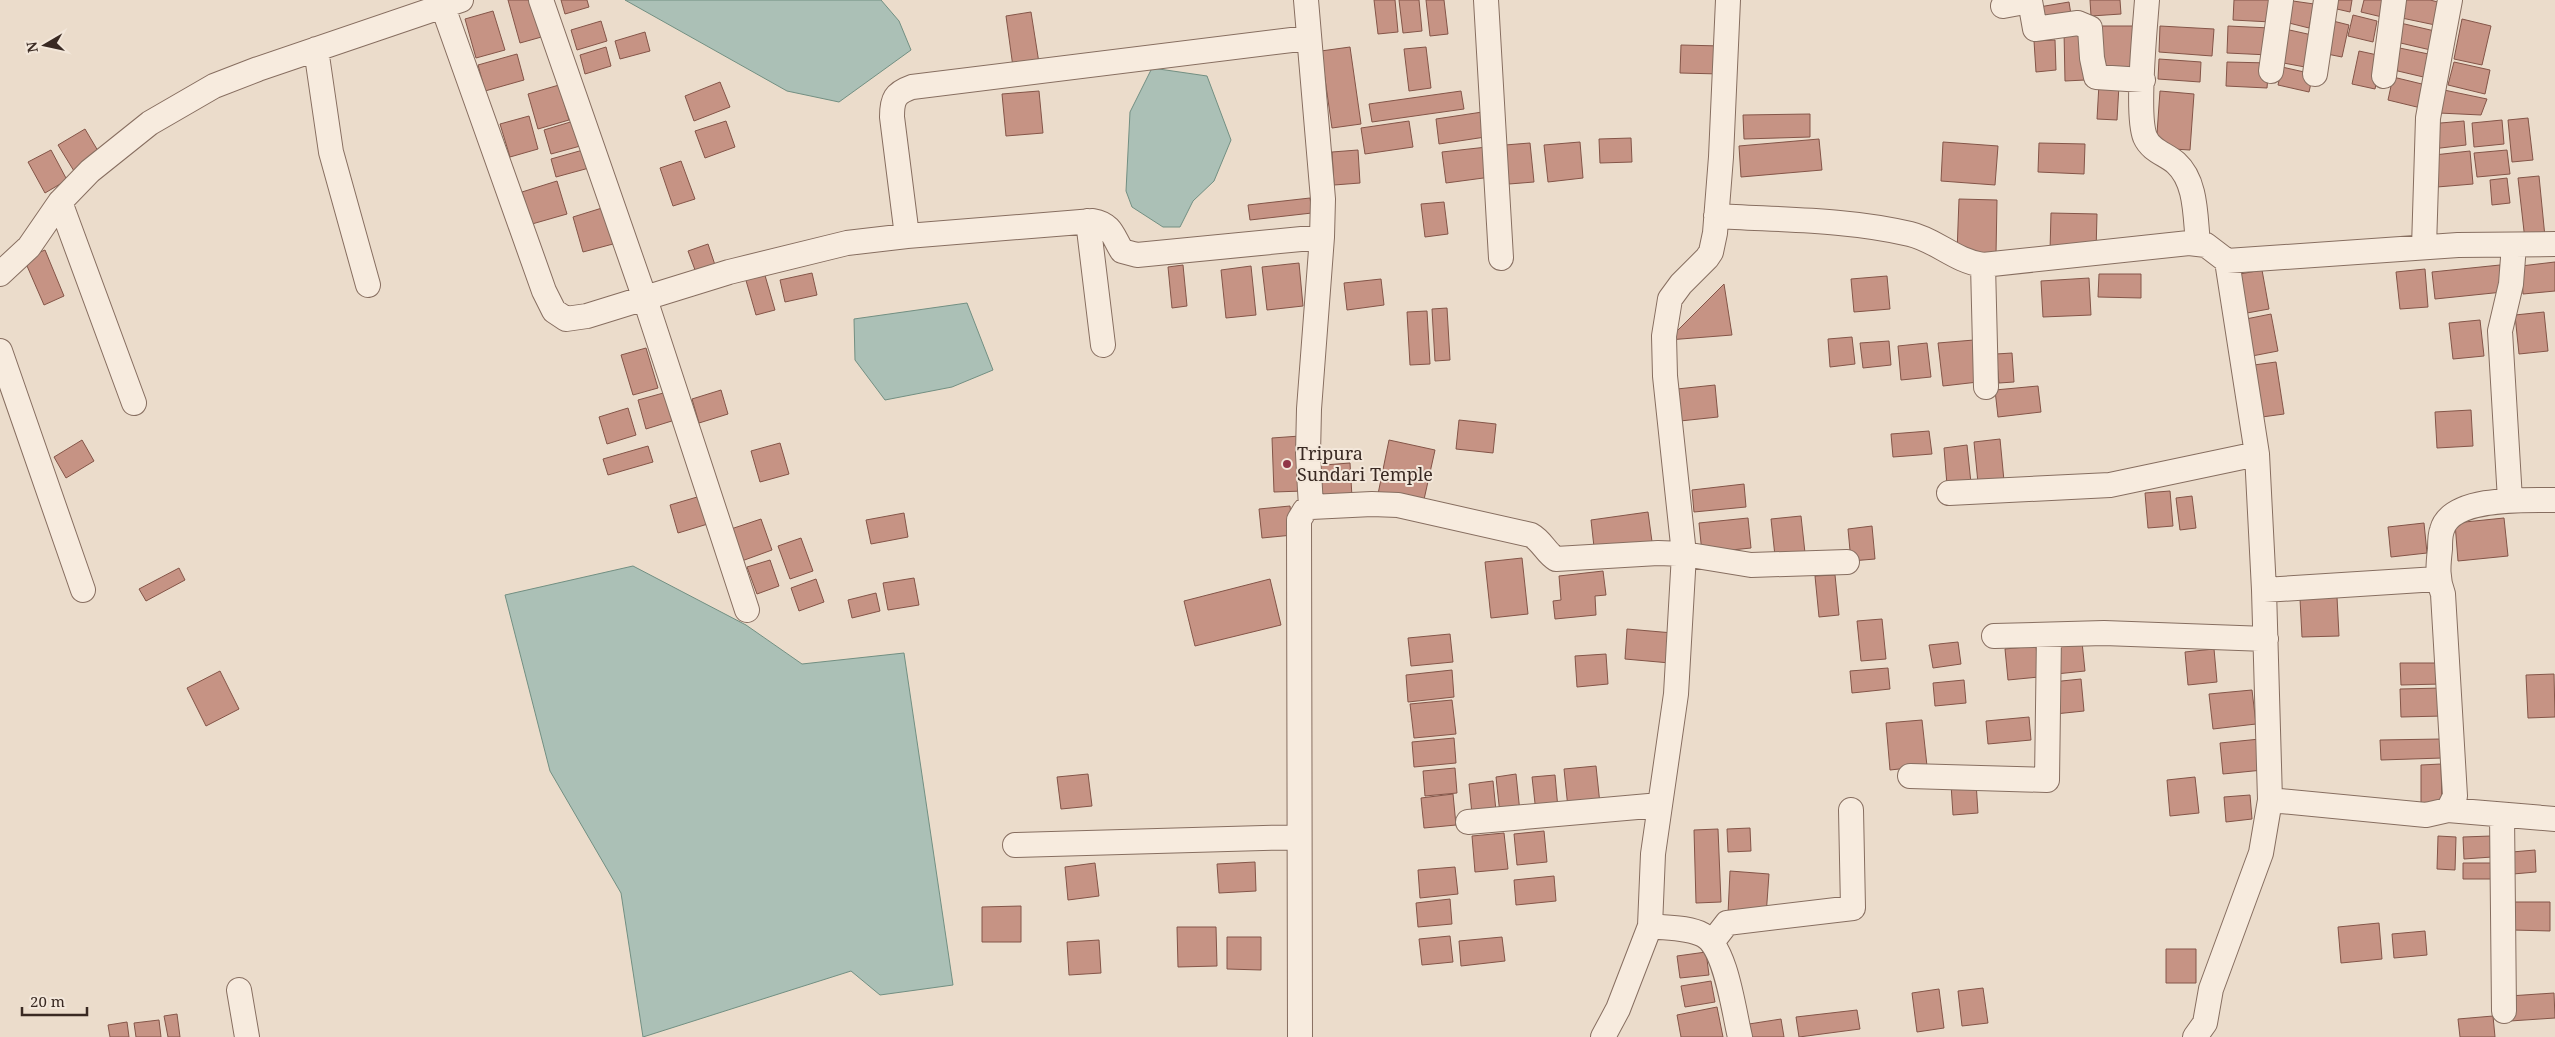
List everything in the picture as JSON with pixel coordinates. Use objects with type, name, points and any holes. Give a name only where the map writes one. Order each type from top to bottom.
[{"type":"street","points":[[541,0],[645,299],[748,610]]},
{"type":"street","points":[[1306,0],[1308,38],[1322,173],[1322,237],[1308,409],[1310,507]]},
{"type":"street","points":[[1486,0],[1501,258]]},
{"type":"street","points":[[1603,1037],[1618,1008],[1650,926],[1653,854],[1676,694],[1684,554],[1665,376],[1666,317],[1670,299],[1680,284],[1711,252],[1722,149],[1728,0]]},
{"type":"street","points":[[2147,0],[2143,80],[2143,132],[2155,150],[2176,163],[2184,173],[2194,200],[2198,242]]},
{"type":"street","points":[[2271,71],[2281,0]]},
{"type":"street","points":[[2315,74],[2326,0]]},
{"type":"street","points":[[2384,76],[2394,0]]},
{"type":"street","points":[[2424,247],[2428,118],[2450,0]]},
{"type":"street","points":[[2003,6],[2030,1],[2035,29],[2078,23],[2090,28],[2092,58],[2096,77],[2109,80],[2143,80]]},
{"type":"street","points":[[0,274],[29,246],[60,202],[90,172],[150,123],[214,86],[316,49],[452,4],[544,291],[552,307],[560,316],[576,319],[758,264],[847,243],[907,236],[1088,221],[1106,224],[1122,251],[1136,255],[1322,237]]},
{"type":"street","points":[[907,236],[892,116],[892,102],[900,92],[912,87],[1308,38]]},
{"type":"street","points":[[316,49],[331,152],[368,284]]},
{"type":"street","points":[[60,202],[134,404]]},
{"type":"street","points":[[1716,216],[1825,222],[1891,230],[1917,236],[1961,260],[1982,266],[2198,242],[2206,245],[2227,261],[2424,247],[2555,244]]},
{"type":"street","points":[[1088,221],[1103,345]]},
{"type":"street","points":[[2510,500],[2500,331],[2510,294],[2514,245]]},
{"type":"street","points":[[2195,1037],[2205,1023],[2212,989],[2261,853],[2270,800],[2266,639],[2256,454],[2227,261]]},
{"type":"street","points":[[1982,266],[1986,387]]},
{"type":"street","points":[[0,351],[83,590]]},
{"type":"street","points":[[1949,493],[2110,485],[2256,454]]},
{"type":"street","points":[[2448,810],[2455,796],[2443,594],[2437,579],[2442,529],[2451,516],[2465,508],[2510,500],[2555,500]]},
{"type":"street","points":[[1300,1037],[1299,520],[1305,510],[1310,507],[1398,505],[1447,514],[1531,535],[1538,539],[1551,556],[1556,559],[1658,553],[1684,554],[1751,565],[1847,562]]},
{"type":"street","points":[[2264,590],[2437,579]]},
{"type":"street","points":[[1994,636],[2104,633],[2266,639]]},
{"type":"street","points":[[1910,776],[2047,780],[2049,635]]},
{"type":"street","points":[[2270,800],[2426,815],[2448,810],[2555,819]]},
{"type":"street","points":[[1468,822],[1660,805]]},
{"type":"street","points":[[1713,941],[1727,923],[1853,908],[1851,810]]},
{"type":"street","points":[[2502,815],[2504,1011]]},
{"type":"street","points":[[1015,845],[1299,837]]},
{"type":"street","points":[[1650,926],[1695,931],[1713,941],[1722,961],[1740,1037]]},
{"type":"street","points":[[239,990],[247,1037]]},
{"type":"shaded area","points":[[625,0],[881,0],[899,21],[911,50],[839,102],[787,91]]},
{"type":"shaded area","points":[[1152,68],[1207,76],[1231,140],[1214,181],[1193,201],[1180,227],[1163,227],[1132,207],[1126,191],[1130,112]]},
{"type":"shaded area","points":[[967,303],[993,370],[952,387],[885,400],[855,360],[854,319]]},
{"type":"shaded area","points":[[633,566],[746,625],[802,664],[904,653],[953,985],[880,995],[851,971],[643,1037],[621,893],[550,771],[505,595]]},
{"type":"building","points":[[508,0],[534,0],[545,36],[520,43]]},
{"type":"building","points":[[561,0],[587,0],[589,7],[565,14]]},
{"type":"building","points":[[1374,0],[1395,0],[1398,32],[1378,34]]},
{"type":"building","points":[[1399,0],[1419,0],[1422,31],[1403,33]]},
{"type":"building","points":[[1426,0],[1444,0],[1448,34],[1430,36]]},
{"type":"building","points":[[2090,0],[2120,0],[2121,14],[2091,16]]},
{"type":"building","points":[[2234,0],[2272,0],[2271,22],[2233,20]]},
{"type":"building","points":[[2286,0],[2314,4],[2309,28],[2281,21]]},
{"type":"building","points":[[2329,0],[2352,0],[2350,12],[2328,7]]},
{"type":"building","points":[[2364,0],[2386,0],[2382,17],[2361,12]]},
{"type":"building","points":[[2401,0],[2430,0],[2446,4],[2440,26],[2397,17]]},
{"type":"building","points":[[2069,2],[2072,21],[2041,26],[2039,7]]},
{"type":"building","points":[[493,11],[505,50],[476,58],[465,19]]},
{"type":"building","points":[[1031,12],[1039,63],[1013,67],[1006,16]]},
{"type":"building","points":[[2353,15],[2377,21],[2373,42],[2348,36]]},
{"type":"building","points":[[2462,19],[2491,26],[2482,65],[2454,59]]},
{"type":"building","points":[[2329,20],[2349,25],[2342,57],[2322,53]]},
{"type":"building","points":[[601,21],[607,41],[577,50],[571,30]]},
{"type":"building","points":[[2396,22],[2439,32],[2435,51],[2392,41]]},
{"type":"building","points":[[2099,26],[2140,26],[2139,73],[2098,72]]},
{"type":"building","points":[[2160,26],[2214,29],[2212,56],[2159,52]]},
{"type":"building","points":[[2228,26],[2270,28],[2269,55],[2227,53]]},
{"type":"building","points":[[2285,29],[2312,35],[2305,67],[2278,62]]},
{"type":"building","points":[[2083,31],[2085,80],[2065,81],[2064,32]]},
{"type":"building","points":[[645,32],[650,51],[620,59],[615,41]]},
{"type":"building","points":[[2055,40],[2056,70],[2036,72],[2034,41]]},
{"type":"building","points":[[1681,45],[1721,46],[1720,74],[1680,73]]},
{"type":"building","points":[[2390,46],[2438,56],[2432,79],[2385,68]]},
{"type":"building","points":[[606,47],[611,66],[585,74],[580,55]]},
{"type":"building","points":[[1350,47],[1361,124],[1332,128],[1321,51]]},
{"type":"building","points":[[1426,47],[1431,88],[1409,91],[1404,49]]},
{"type":"building","points":[[2359,51],[2382,56],[2375,89],[2352,84]]},
{"type":"building","points":[[517,54],[524,80],[485,91],[478,65]]},
{"type":"building","points":[[2159,59],[2201,62],[2200,82],[2158,79]]},
{"type":"building","points":[[2227,62],[2269,63],[2267,88],[2226,86]]},
{"type":"building","points":[[2454,62],[2490,70],[2485,94],[2448,85]]},
{"type":"building","points":[[2282,67],[2313,74],[2309,92],[2278,85]]},
{"type":"building","points":[[2393,77],[2426,85],[2421,108],[2388,100]]},
{"type":"building","points":[[720,82],[730,107],[694,121],[685,96]]},
{"type":"building","points":[[2099,84],[2119,85],[2117,120],[2097,119]]},
{"type":"building","points":[[559,85],[569,120],[538,129],[528,94]]},
{"type":"building","points":[[2444,90],[2487,99],[2481,115],[2439,113]]},
{"type":"building","points":[[1039,91],[1043,133],[1006,136],[1002,94]]},
{"type":"building","points":[[1461,91],[1464,109],[1372,122],[1369,104]]},
{"type":"building","points":[[2160,91],[2194,94],[2190,150],[2156,148]]},
{"type":"building","points":[[1489,111],[1492,136],[1439,144],[1436,119]]},
{"type":"building","points":[[1810,114],[1810,137],[1744,139],[1743,115]]},
{"type":"building","points":[[529,116],[538,149],[510,157],[500,124]]},
{"type":"building","points":[[2528,118],[2533,160],[2512,162],[2508,120]]},
{"type":"building","points":[[577,120],[584,145],[551,154],[544,130]]},
{"type":"building","points":[[2502,120],[2504,144],[2474,147],[2472,123]]},
{"type":"building","points":[[726,121],[735,147],[705,158],[695,131]]},
{"type":"building","points":[[1409,121],[1413,147],[1365,154],[1361,128]]},
{"type":"building","points":[[2464,121],[2466,145],[2432,149],[2429,124]]},
{"type":"building","points":[[85,129],[101,156],[74,171],[58,145]]},
{"type":"building","points":[[1631,138],[1632,162],[1600,163],[1599,139]]},
{"type":"building","points":[[1819,139],[1822,170],[1741,177],[1739,146]]},
{"type":"building","points":[[1580,142],[1583,178],[1548,182],[1544,145]]},
{"type":"building","points":[[1943,142],[1998,146],[1995,185],[1941,181]]},
{"type":"building","points":[[1530,143],[1534,182],[1509,184],[1505,145]]},
{"type":"building","points":[[2039,143],[2085,144],[2084,174],[2038,172]]},
{"type":"building","points":[[1487,147],[1491,177],[1446,183],[1442,152]]},
{"type":"building","points":[[51,150],[67,180],[45,193],[28,162]]},
{"type":"building","points":[[583,150],[589,168],[556,177],[551,159]]},
{"type":"building","points":[[1358,150],[1360,183],[1334,185],[1332,152]]},
{"type":"building","points":[[2507,150],[2510,174],[2477,177],[2474,153]]},
{"type":"building","points":[[2470,151],[2473,184],[2437,187],[2434,155]]},
{"type":"building","points":[[681,161],[695,199],[673,206],[660,168]]},
{"type":"building","points":[[2539,176],[2545,237],[2525,240],[2518,178]]},
{"type":"building","points":[[2507,178],[2510,203],[2492,205],[2490,180]]},
{"type":"building","points":[[557,181],[567,214],[532,224],[522,192]]},
{"type":"building","points":[[1310,198],[1312,213],[1250,220],[1248,205]]},
{"type":"building","points":[[1959,199],[1997,200],[1996,254],[1957,253]]},
{"type":"building","points":[[1444,202],[1448,234],[1425,237],[1421,204]]},
{"type":"building","points":[[602,208],[613,244],[583,252],[573,217]]},
{"type":"building","points":[[2051,213],[2097,214],[2096,252],[2050,251]]},
{"type":"building","points":[[708,244],[717,271],[698,278],[688,251]]},
{"type":"building","points":[[45,250],[64,296],[44,305],[24,259]]},
{"type":"building","points":[[2555,262],[2555,291],[2523,294],[2521,266]]},
{"type":"building","points":[[1299,263],[1303,306],[1267,310],[1262,267]]},
{"type":"building","points":[[1183,265],[1187,306],[1172,308],[1168,267]]},
{"type":"building","points":[[2500,265],[2503,292],[2435,299],[2432,272]]},
{"type":"building","points":[[1251,266],[1256,315],[1226,318],[1221,270]]},
{"type":"building","points":[[2425,269],[2428,307],[2400,309],[2396,272]]},
{"type":"building","points":[[2262,270],[2269,309],[2247,313],[2240,274]]},
{"type":"building","points":[[764,272],[775,310],[756,315],[745,277]]},
{"type":"building","points":[[812,273],[817,295],[785,302],[780,280]]},
{"type":"building","points":[[2099,274],[2141,274],[2141,298],[2098,297]]},
{"type":"building","points":[[1887,276],[1890,309],[1854,312],[1851,279]]},
{"type":"building","points":[[2089,278],[2091,315],[2043,317],[2041,281]]},
{"type":"building","points":[[1381,279],[1384,305],[1347,310],[1344,283]]},
{"type":"building","points":[[1724,284],[1732,335],[1668,340]]},
{"type":"building","points":[[1447,308],[1450,360],[1435,361],[1432,309]]},
{"type":"building","points":[[1427,311],[1430,364],[1410,365],[1407,312]]},
{"type":"building","points":[[2544,312],[2548,351],[2519,354],[2515,315]]},
{"type":"building","points":[[2271,314],[2278,351],[2252,356],[2246,319]]},
{"type":"building","points":[[2480,320],[2484,356],[2453,359],[2449,323]]},
{"type":"building","points":[[1852,337],[1855,364],[1830,367],[1828,339]]},
{"type":"building","points":[[1974,340],[1978,382],[1943,386],[1938,343]]},
{"type":"building","points":[[1889,341],[1891,365],[1863,368],[1860,343]]},
{"type":"building","points":[[1927,343],[1931,377],[1901,380],[1898,346]]},
{"type":"building","points":[[646,348],[658,388],[633,395],[621,355]]},
{"type":"building","points":[[2012,353],[2014,382],[1999,383],[1996,354]]},
{"type":"building","points":[[2276,362],[2284,414],[2262,417],[2254,365]]},
{"type":"building","points":[[1715,385],[1718,417],[1680,421],[1677,389]]},
{"type":"building","points":[[2038,386],[2041,412],[1998,417],[1995,390]]},
{"type":"building","points":[[721,390],[728,414],[699,423],[692,399]]},
{"type":"building","points":[[667,392],[675,420],[646,429],[638,400]]},
{"type":"building","points":[[628,408],[636,435],[607,444],[599,417]]},
{"type":"building","points":[[2471,410],[2473,446],[2437,448],[2435,412]]},
{"type":"building","points":[[1459,420],[1496,424],[1493,453],[1456,449]]},
{"type":"building","points":[[1929,431],[1932,454],[1893,457],[1891,434]]},
{"type":"building","name":"Tripura Sundari Temple","points":[[1300,436],[1303,491],[1274,492],[1272,438]]},
{"type":"building","points":[[2000,439],[2004,481],[1978,483],[1974,442]]},
{"type":"building","points":[[82,440],[94,461],[66,478],[54,457]]},
{"type":"building","points":[[1389,440],[1435,450],[1423,504],[1378,494]]},
{"type":"building","points":[[780,443],[789,474],[760,482],[751,451]]},
{"type":"building","points":[[1967,445],[1971,483],[1947,485],[1944,448]]},
{"type":"building","points":[[648,446],[653,462],[608,475],[603,459]]},
{"type":"building","points":[[1350,463],[1352,497],[1313,500],[1311,466]]},
{"type":"building","points":[[1744,484],[1746,507],[1694,512],[1692,490]]},
{"type":"building","points":[[2170,491],[2173,526],[2148,528],[2145,493]]},
{"type":"building","points":[[704,495],[711,523],[678,533],[670,505]]},
{"type":"building","points":[[2192,496],[2196,528],[2180,530],[2176,498]]},
{"type":"building","points":[[1290,506],[1293,535],[1262,538],[1259,509]]},
{"type":"building","points":[[1648,512],[1653,549],[1595,556],[1591,520]]},
{"type":"building","points":[[904,513],[908,537],[871,544],[866,520]]},
{"type":"building","points":[[1801,516],[1805,553],[1775,556],[1771,519]]},
{"type":"building","points":[[1748,518],[1751,548],[1702,553],[1699,523]]},
{"type":"building","points":[[2504,518],[2508,556],[2458,561],[2455,523]]},
{"type":"building","points":[[761,519],[772,550],[739,562],[728,530]]},
{"type":"building","points":[[2424,523],[2427,553],[2391,557],[2388,527]]},
{"type":"building","points":[[1872,526],[1875,559],[1851,561],[1848,529]]},
{"type":"building","points":[[801,538],[813,571],[790,579],[778,546]]},
{"type":"building","points":[[1522,558],[1528,614],[1491,618],[1485,562]]},
{"type":"building","points":[[770,560],[779,586],[757,594],[747,567]]},
{"type":"building","points":[[179,568],[185,580],[146,601],[139,589]]},
{"type":"building","points":[[1603,571],[1606,595],[1595,596],[1596,615],[1555,619],[1553,601],[1561,600],[1559,576]]},
{"type":"building","points":[[1835,575],[1839,615],[1819,617],[1815,576]]},
{"type":"building","points":[[914,578],[919,605],[888,610],[883,583]]},
{"type":"building","points":[[816,579],[824,602],[799,611],[791,588]]},
{"type":"building","points":[[1270,579],[1281,625],[1195,646],[1184,601]]},
{"type":"building","points":[[876,593],[880,611],[852,618],[848,600]]},
{"type":"building","points":[[2337,597],[2339,636],[2302,637],[2300,599]]},
{"type":"building","points":[[1882,619],[1886,659],[1861,661],[1857,621]]},
{"type":"building","points":[[1627,629],[1673,633],[1670,663],[1625,659]]},
{"type":"building","points":[[1450,634],[1453,662],[1411,666],[1408,638]]},
{"type":"building","points":[[1958,642],[1961,664],[1933,668],[1929,645]]},
{"type":"building","points":[[2082,642],[2085,671],[2056,674],[2053,645]]},
{"type":"building","points":[[2036,646],[2039,677],[2008,680],[2005,649]]},
{"type":"building","points":[[2214,649],[2217,682],[2188,685],[2185,652]]},
{"type":"building","points":[[1606,654],[1608,684],[1577,687],[1575,656]]},
{"type":"building","points":[[2400,663],[2440,663],[2441,684],[2401,685]]},
{"type":"building","points":[[1888,668],[1890,689],[1852,693],[1850,671]]},
{"type":"building","points":[[1452,670],[1454,697],[1408,702],[1406,675]]},
{"type":"building","points":[[220,671],[239,709],[206,726],[187,688]]},
{"type":"building","points":[[2554,674],[2555,717],[2528,718],[2526,675]]},
{"type":"building","points":[[2081,679],[2084,711],[2055,714],[2052,682]]},
{"type":"building","points":[[1964,680],[1966,703],[1935,706],[1933,683]]},
{"type":"building","points":[[2442,688],[2443,716],[2401,717],[2400,689]]},
{"type":"building","points":[[2252,690],[2256,724],[2213,729],[2209,694]]},
{"type":"building","points":[[1452,700],[1456,734],[1414,738],[1410,704]]},
{"type":"building","points":[[2029,717],[2031,740],[1988,744],[1986,721]]},
{"type":"building","points":[[1922,720],[1927,766],[1890,770],[1886,723]]},
{"type":"building","points":[[1454,738],[1456,763],[1414,767],[1412,742]]},
{"type":"building","points":[[2260,739],[2263,770],[2223,774],[2220,743]]},
{"type":"building","points":[[2442,739],[2442,758],[2381,760],[2380,740]]},
{"type":"building","points":[[2441,764],[2442,806],[2421,806],[2421,765]]},
{"type":"building","points":[[1596,766],[1600,804],[1568,808],[1564,769]]},
{"type":"building","points":[[1455,768],[1457,793],[1425,796],[1423,771]]},
{"type":"building","points":[[1088,774],[1092,806],[1061,809],[1057,777]]},
{"type":"building","points":[[1516,774],[1520,812],[1500,814],[1496,777]]},
{"type":"building","points":[[1555,775],[1558,809],[1536,812],[1532,777]]},
{"type":"building","points":[[2195,777],[2199,813],[2170,816],[2167,780]]},
{"type":"building","points":[[1493,781],[1496,811],[1472,814],[1469,784]]},
{"type":"building","points":[[1976,782],[1978,813],[1953,815],[1951,784]]},
{"type":"building","points":[[1453,794],[1456,825],[1424,828],[1421,798]]},
{"type":"building","points":[[2250,795],[2252,819],[2226,822],[2224,797]]},
{"type":"building","points":[[1750,828],[1751,851],[1728,852],[1727,829]]},
{"type":"building","points":[[1718,829],[1721,902],[1696,903],[1694,830]]},
{"type":"building","points":[[1544,831],[1547,862],[1517,865],[1514,834]]},
{"type":"building","points":[[1504,833],[1508,869],[1475,872],[1472,836]]},
{"type":"building","points":[[2438,836],[2456,837],[2455,870],[2437,869]]},
{"type":"building","points":[[2491,836],[2492,857],[2464,859],[2463,837]]},
{"type":"building","points":[[2535,850],[2536,872],[2513,874],[2512,852]]},
{"type":"building","points":[[1255,862],[1256,891],[1219,893],[1217,864]]},
{"type":"building","points":[[1095,863],[1099,896],[1068,900],[1065,867]]},
{"type":"building","points":[[2463,863],[2493,863],[2493,879],[2463,879]]},
{"type":"building","points":[[1455,867],[1458,894],[1420,898],[1418,870]]},
{"type":"building","points":[[1730,871],[1769,874],[1766,916],[1728,914]]},
{"type":"building","points":[[1554,876],[1556,901],[1516,905],[1514,880]]},
{"type":"building","points":[[1450,899],[1452,924],[1418,927],[1416,903]]},
{"type":"building","points":[[2513,902],[2550,902],[2550,931],[2513,930]]},
{"type":"building","points":[[1021,906],[1021,942],[982,942],[982,907]]},
{"type":"building","points":[[2379,923],[2382,959],[2341,963],[2338,927]]},
{"type":"building","points":[[1177,927],[1216,927],[1217,966],[1178,967]]},
{"type":"building","points":[[2425,931],[2427,955],[2394,958],[2392,934]]},
{"type":"building","points":[[1450,936],[1453,962],[1422,965],[1419,939]]},
{"type":"building","points":[[1227,937],[1261,937],[1261,970],[1227,969]]},
{"type":"building","points":[[1502,937],[1505,961],[1461,966],[1459,941]]},
{"type":"building","points":[[1099,940],[1101,973],[1069,975],[1067,942]]},
{"type":"building","points":[[2166,949],[2196,949],[2196,983],[2166,983]]},
{"type":"building","points":[[1706,952],[1709,975],[1680,978],[1677,956]]},
{"type":"building","points":[[1711,981],[1715,1002],[1685,1007],[1681,986]]},
{"type":"building","points":[[1983,988],[1988,1023],[1962,1026],[1958,991]]},
{"type":"building","points":[[1939,989],[1944,1028],[1917,1032],[1912,993]]},
{"type":"building","points":[[2554,993],[2555,1018],[2510,1021],[2509,996]]},
{"type":"building","points":[[1717,1007],[1723,1037],[1681,1037],[1677,1015]]},
{"type":"building","points":[[1857,1010],[1860,1029],[1799,1037],[1796,1017]]},
{"type":"building","points":[[177,1014],[180,1037],[168,1037],[164,1016]]},
{"type":"building","points":[[2493,1016],[2495,1037],[2460,1037],[2458,1019]]},
{"type":"building","points":[[1781,1019],[1784,1037],[1751,1037],[1749,1024]]},
{"type":"building","points":[[159,1020],[161,1037],[136,1037],[134,1023]]},
{"type":"building","points":[[127,1022],[129,1037],[110,1037],[108,1025]]},
{"type":"place","name":"Tripura Sundari Temple","points":[[1287,464]]}]
